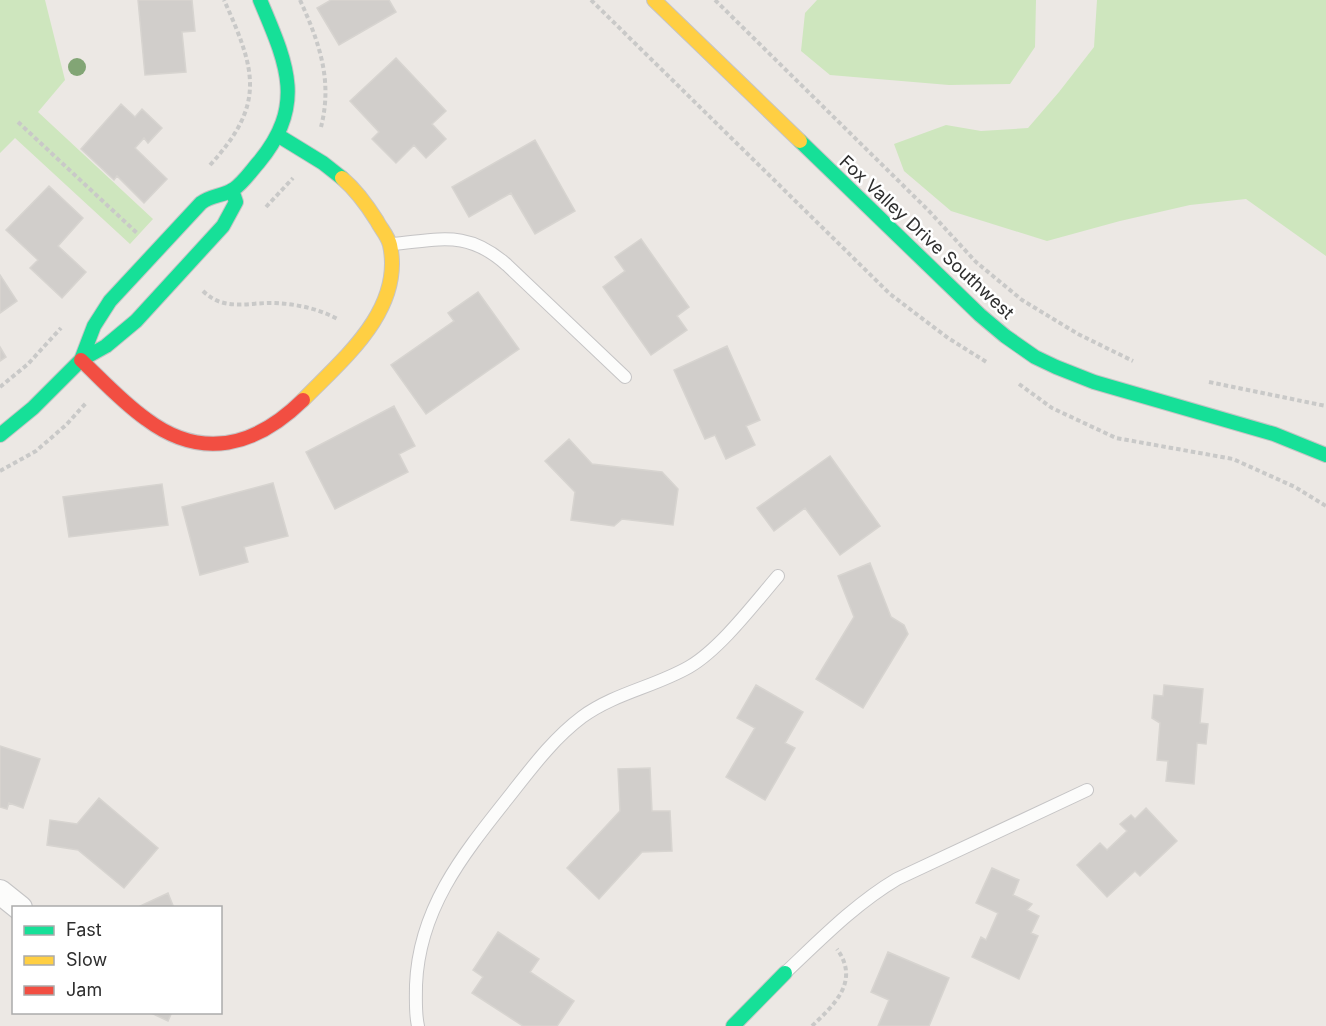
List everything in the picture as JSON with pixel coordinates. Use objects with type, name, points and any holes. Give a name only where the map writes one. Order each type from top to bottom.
[{"type":"street","points":[[81,360],[94,326],[110,301],[207,197],[232,190],[266,155],[279,136],[288,108],[289,76],[282,50],[260,0]]},
{"type":"street","name":"Fox Valley Drive Southwest","points":[[654,0],[980,315],[1035,357],[1094,382],[1274,434],[1326,455]]},
{"type":"street","points":[[81,360],[144,417],[167,433],[193,442],[217,445],[238,441],[270,429],[291,413],[366,335],[389,293],[390,244],[364,201],[340,174],[279,136]]},
{"type":"street","points":[[0,435],[33,408],[81,360],[122,334],[209,242],[230,215],[236,202],[232,190]]},
{"type":"street","points":[[0,892],[18,906]]},
{"type":"street","points":[[733,1026],[785,973]]},
{"type":"lane","points":[[390,244],[447,239],[479,244],[507,265],[625,377]]},
{"type":"lane","points":[[418,1026],[416,1017],[417,968],[420,947],[432,911],[464,854],[546,750],[568,728],[602,704],[690,667],[726,636],[778,576]]},
{"type":"lane","points":[[785,973],[861,903],[897,879],[1087,790]]},
{"type":"path","points":[[206,169],[236,133],[242,123],[249,98],[250,76],[243,42],[224,0]]},
{"type":"path","points":[[300,0],[318,41],[325,75],[322,125]]},
{"type":"path","points":[[715,0],[928,210],[976,262],[1022,300],[1077,334],[1142,365]]},
{"type":"path","points":[[18,122],[143,239]]},
{"type":"path","points":[[201,289],[207,295],[226,305],[274,303],[308,308],[332,316],[366,335]]},
{"type":"path","points":[[1208,382],[1326,406]]},
{"type":"path","points":[[0,471],[36,451],[66,425],[84,404]]},
{"type":"path","points":[[812,1026],[842,993],[847,973],[839,952],[825,934]]},
{"type":"green space","points":[[0,0],[45,0],[65,80],[38,112],[153,219],[130,244],[15,138],[0,153]]},
{"type":"green space","points":[[817,0],[1036,0],[1035,47],[1010,84],[949,85],[830,75],[801,51],[805,13]]},
{"type":"green space","points":[[1097,0],[1326,0],[1326,256],[1246,199],[1190,205],[1047,241],[951,211],[904,171],[894,144],[946,125],[981,131],[1028,128],[1094,47]]},
{"type":"building","points":[[138,0],[192,0],[195,31],[182,32],[186,72],[145,75]]},
{"type":"building","points":[[331,0],[389,0],[396,12],[339,45],[317,8]]},
{"type":"building","points":[[396,58],[446,111],[432,124],[446,139],[426,158],[414,145],[396,163],[372,139],[379,132],[350,101]]},
{"type":"building","points":[[121,104],[135,117],[142,109],[162,128],[148,143],[144,138],[135,148],[167,179],[144,203],[117,176],[114,180],[81,149]]},
{"type":"building","points":[[535,140],[575,211],[535,234],[511,193],[469,217],[452,187]]},
{"type":"building","points":[[49,186],[83,218],[58,246],[86,272],[62,298],[30,268],[38,260],[6,230]]},
{"type":"building","points":[[641,239],[689,307],[677,316],[687,330],[651,355],[603,287],[625,271],[615,257]]},
{"type":"building","points":[[0,275],[17,301],[0,313]]},
{"type":"building","points":[[478,292],[519,349],[426,414],[391,365],[454,321],[448,313]]},
{"type":"building","points":[[727,346],[760,420],[746,426],[755,445],[726,459],[715,435],[705,439],[674,370]]},
{"type":"building","points":[[0,347],[6,357],[0,361]]},
{"type":"building","points":[[394,406],[415,446],[399,454],[408,472],[335,509],[306,452]]},
{"type":"building","points":[[569,439],[592,464],[662,472],[678,489],[673,525],[622,519],[614,526],[571,520],[575,492],[545,461]]},
{"type":"building","points":[[830,456],[880,526],[840,555],[805,508],[774,531],[757,508]]},
{"type":"building","points":[[273,483],[288,536],[244,547],[248,562],[200,575],[182,507]]},
{"type":"building","points":[[162,484],[168,525],[69,537],[63,497]]},
{"type":"building","points":[[870,563],[891,617],[904,625],[908,634],[863,708],[816,679],[854,617],[838,576]]},
{"type":"building","points":[[756,685],[803,712],[785,743],[795,748],[765,800],[726,777],[755,728],[737,718]]},
{"type":"building","points":[[1164,685],[1203,689],[1200,723],[1208,724],[1206,744],[1197,743],[1194,784],[1166,781],[1168,761],[1157,760],[1160,723],[1152,718],[1154,695],[1163,696]]},
{"type":"building","points":[[0,746],[40,759],[23,808],[9,803],[7,809],[0,807]]},
{"type":"building","points":[[650,768],[652,811],[670,811],[672,851],[642,852],[599,899],[567,868],[620,811],[618,769]]},
{"type":"building","points":[[99,798],[158,848],[124,888],[78,850],[47,845],[50,820],[77,824]]},
{"type":"building","points":[[1146,808],[1177,841],[1140,876],[1135,871],[1107,897],[1077,865],[1100,843],[1107,850],[1127,831],[1120,824],[1131,815],[1135,819]]},
{"type":"building","points":[[992,868],[1019,880],[1013,895],[1032,904],[1027,910],[1039,916],[1031,933],[1038,936],[1019,979],[972,957],[981,937],[986,940],[998,913],[976,903]]},
{"type":"building","points":[[168,893],[173,906],[140,906]]},
{"type":"building","points":[[498,932],[539,959],[530,972],[574,1001],[557,1026],[523,1026],[472,993],[483,977],[473,970]]},
{"type":"building","points":[[888,952],[949,978],[929,1026],[878,1026],[889,1000],[871,992]]},
{"type":"building","points":[[153,1014],[171,1014],[168,1021]]},
{"type":"traffic: fast","points":[[81,360],[94,326],[110,301],[201,203],[230,191],[241,183],[274,141],[283,121],[287,102],[287,82],[278,43],[260,0]]},
{"type":"traffic: fast","points":[[279,136],[323,163],[342,178]]},
{"type":"traffic: fast","points":[[800,141],[980,315],[1035,357],[1094,382],[1274,434],[1326,455]]},
{"type":"traffic: fast","points":[[0,435],[33,408],[81,360],[106,346],[136,321],[223,226],[236,202],[232,190]]},
{"type":"traffic: fast","points":[[733,1026],[785,973]]},
{"type":"traffic: slow","points":[[654,0],[800,141]]},
{"type":"traffic: slow","points":[[303,400],[367,332],[388,291],[392,269],[390,245],[386,236],[361,198],[342,178]]},
{"type":"traffic: jam","points":[[81,360],[120,398],[146,419],[167,432],[208,444],[247,437],[267,428],[303,400]]}]
